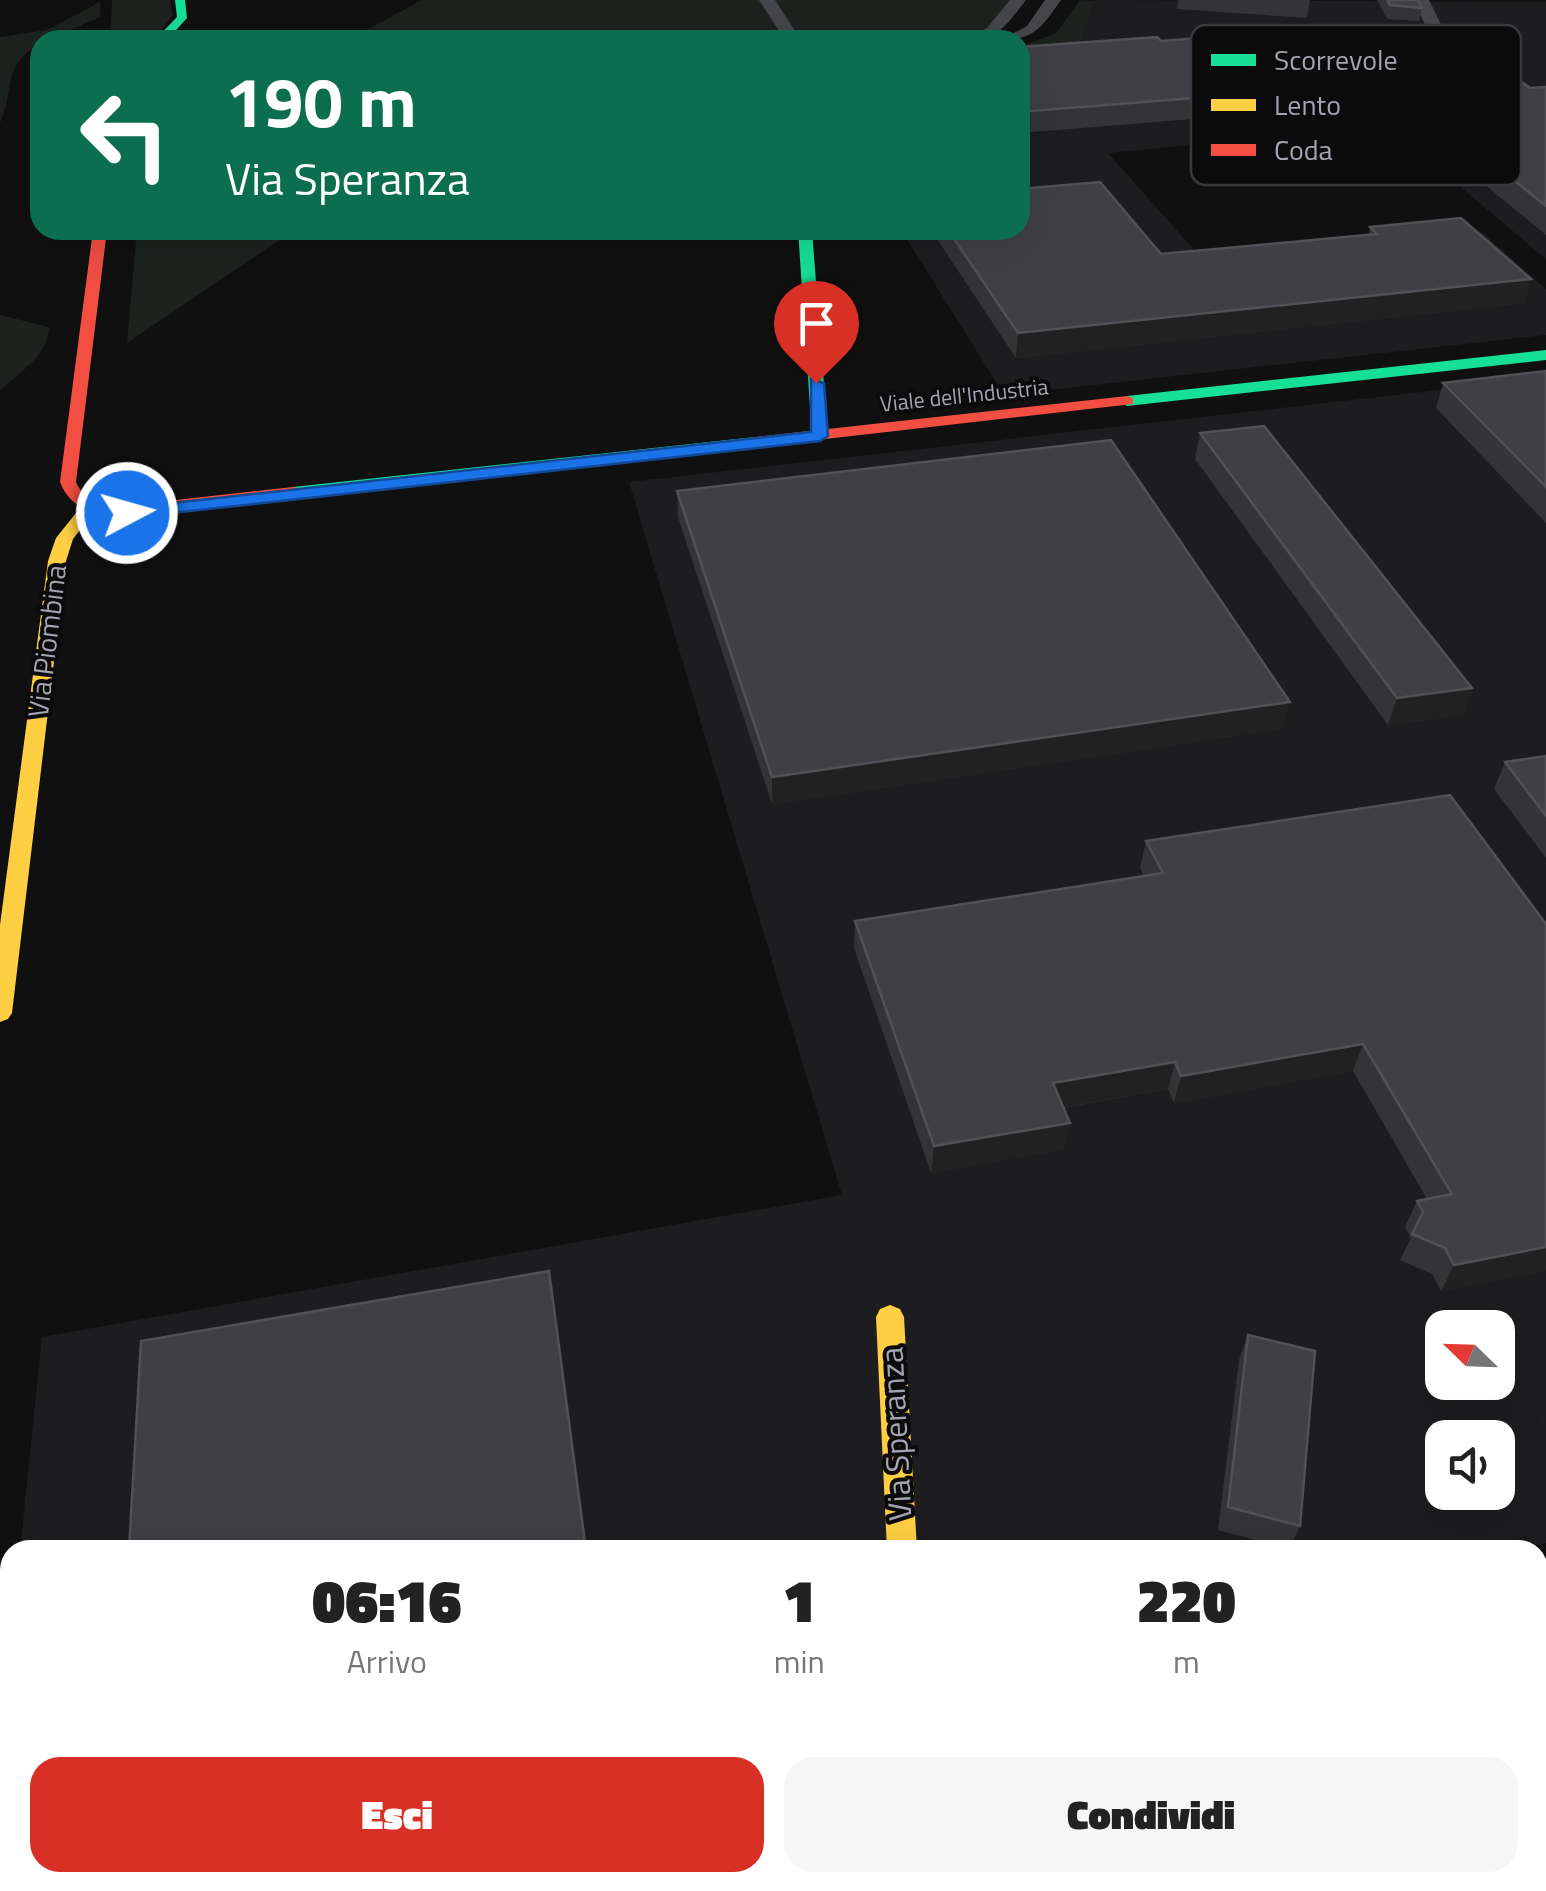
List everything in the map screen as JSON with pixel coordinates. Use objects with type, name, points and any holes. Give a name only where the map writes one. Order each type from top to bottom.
[{"type":"street","points":[[169,30],[183,14],[180,0]]},
{"type":"street","points":[[767,0],[786,30]]},
{"type":"street","points":[[993,30],[1018,0]]},
{"type":"street","points":[[1030,30],[1053,0]]},
{"type":"street","points":[[1420,0],[1433,25]]},
{"type":"street","points":[[90,507],[72,496],[68,479],[99,240]]},
{"type":"street","points":[[806,240],[820,436]]},
{"type":"street","name":"Viale dell'Industria","points":[[90,507],[142,512],[1546,355]]},
{"type":"street","name":"Via Piombina","points":[[0,1014],[57,561],[64,538],[90,507]]},
{"type":"street","name":"Via Speranza","points":[[890,1317],[901,1540]]},
{"type":"shaded area","points":[[112,0],[170,0],[173,15],[160,30],[110,30]]},
{"type":"shaded area","points":[[422,0],[1011,0],[984,30],[366,30]]},
{"type":"shaded area","points":[[1080,0],[1094,1],[1080,45],[1030,47],[1030,43],[1056,33]]},
{"type":"shaded area","points":[[1094,0],[1546,2],[1546,259],[1458,185],[1521,185],[1521,25],[1191,25],[1191,145],[1108,153],[1205,262],[1481,231],[1546,289],[1546,335],[1004,395],[907,240],[1030,240],[1030,50],[1080,45]]},
{"type":"shaded area","points":[[100,2],[100,17],[71,30],[47,30]]},
{"type":"shaded area","points":[[30,33],[30,50],[14,69],[0,123],[0,37]]},
{"type":"shaded area","points":[[136,240],[279,240],[127,343]]},
{"type":"shaded area","points":[[0,315],[49,327],[39,355],[0,390]]},
{"type":"shaded area","points":[[1546,378],[1546,1540],[21,1540],[42,1337],[842,1195],[629,482]]},
{"type":"building","points":[[1387,0],[1418,0],[1422,8],[1390,5]]},
{"type":"building","points":[[1157,37],[1161,41],[1191,39],[1191,98],[1030,111],[1030,46]]},
{"type":"building","points":[[1521,81],[1530,88],[1546,87],[1546,206],[1520,185]]},
{"type":"building","points":[[1100,182],[1161,254],[1377,234],[1370,227],[1461,218],[1531,279],[1018,333],[955,240],[1030,240],[1030,188]]},
{"type":"building","points":[[1546,371],[1546,487],[1443,383]]},
{"type":"building","points":[[1264,426],[1472,688],[1397,698],[1200,433]]},
{"type":"building","points":[[1111,440],[1290,702],[772,777],[677,491]]},
{"type":"building","points":[[1546,756],[1546,816],[1505,762]]},
{"type":"building","points":[[1450,795],[1546,924],[1546,1247],[1454,1265],[1445,1248],[1412,1234],[1423,1212],[1417,1201],[1452,1194],[1363,1044],[1181,1076],[1175,1062],[1053,1083],[1070,1123],[934,1146],[855,921],[1163,873],[1146,841]]},
{"type":"building","points":[[549,1271],[585,1540],[130,1540],[141,1341]]},
{"type":"building","points":[[1248,1335],[1315,1351],[1300,1526],[1228,1507]]},
{"type":"traffic: fast","points":[[171,30],[182,18],[180,0]]},
{"type":"traffic: fast","points":[[806,240],[820,436]]},
{"type":"traffic: fast","points":[[1127,401],[1546,355]]},
{"type":"traffic: fast","points":[[293,492],[755,442]]},
{"type":"traffic: slow","points":[[0,1013],[57,561],[65,538],[90,507]]},
{"type":"traffic: slow","points":[[890,1317],[901,1540]]},
{"type":"traffic: jam","points":[[99,240],[68,482],[75,495],[91,507],[113,512],[293,492]]},
{"type":"traffic: jam","points":[[755,442],[1127,401]]},
{"type":"route","points":[[127,513],[820,436],[816,383]]}]
